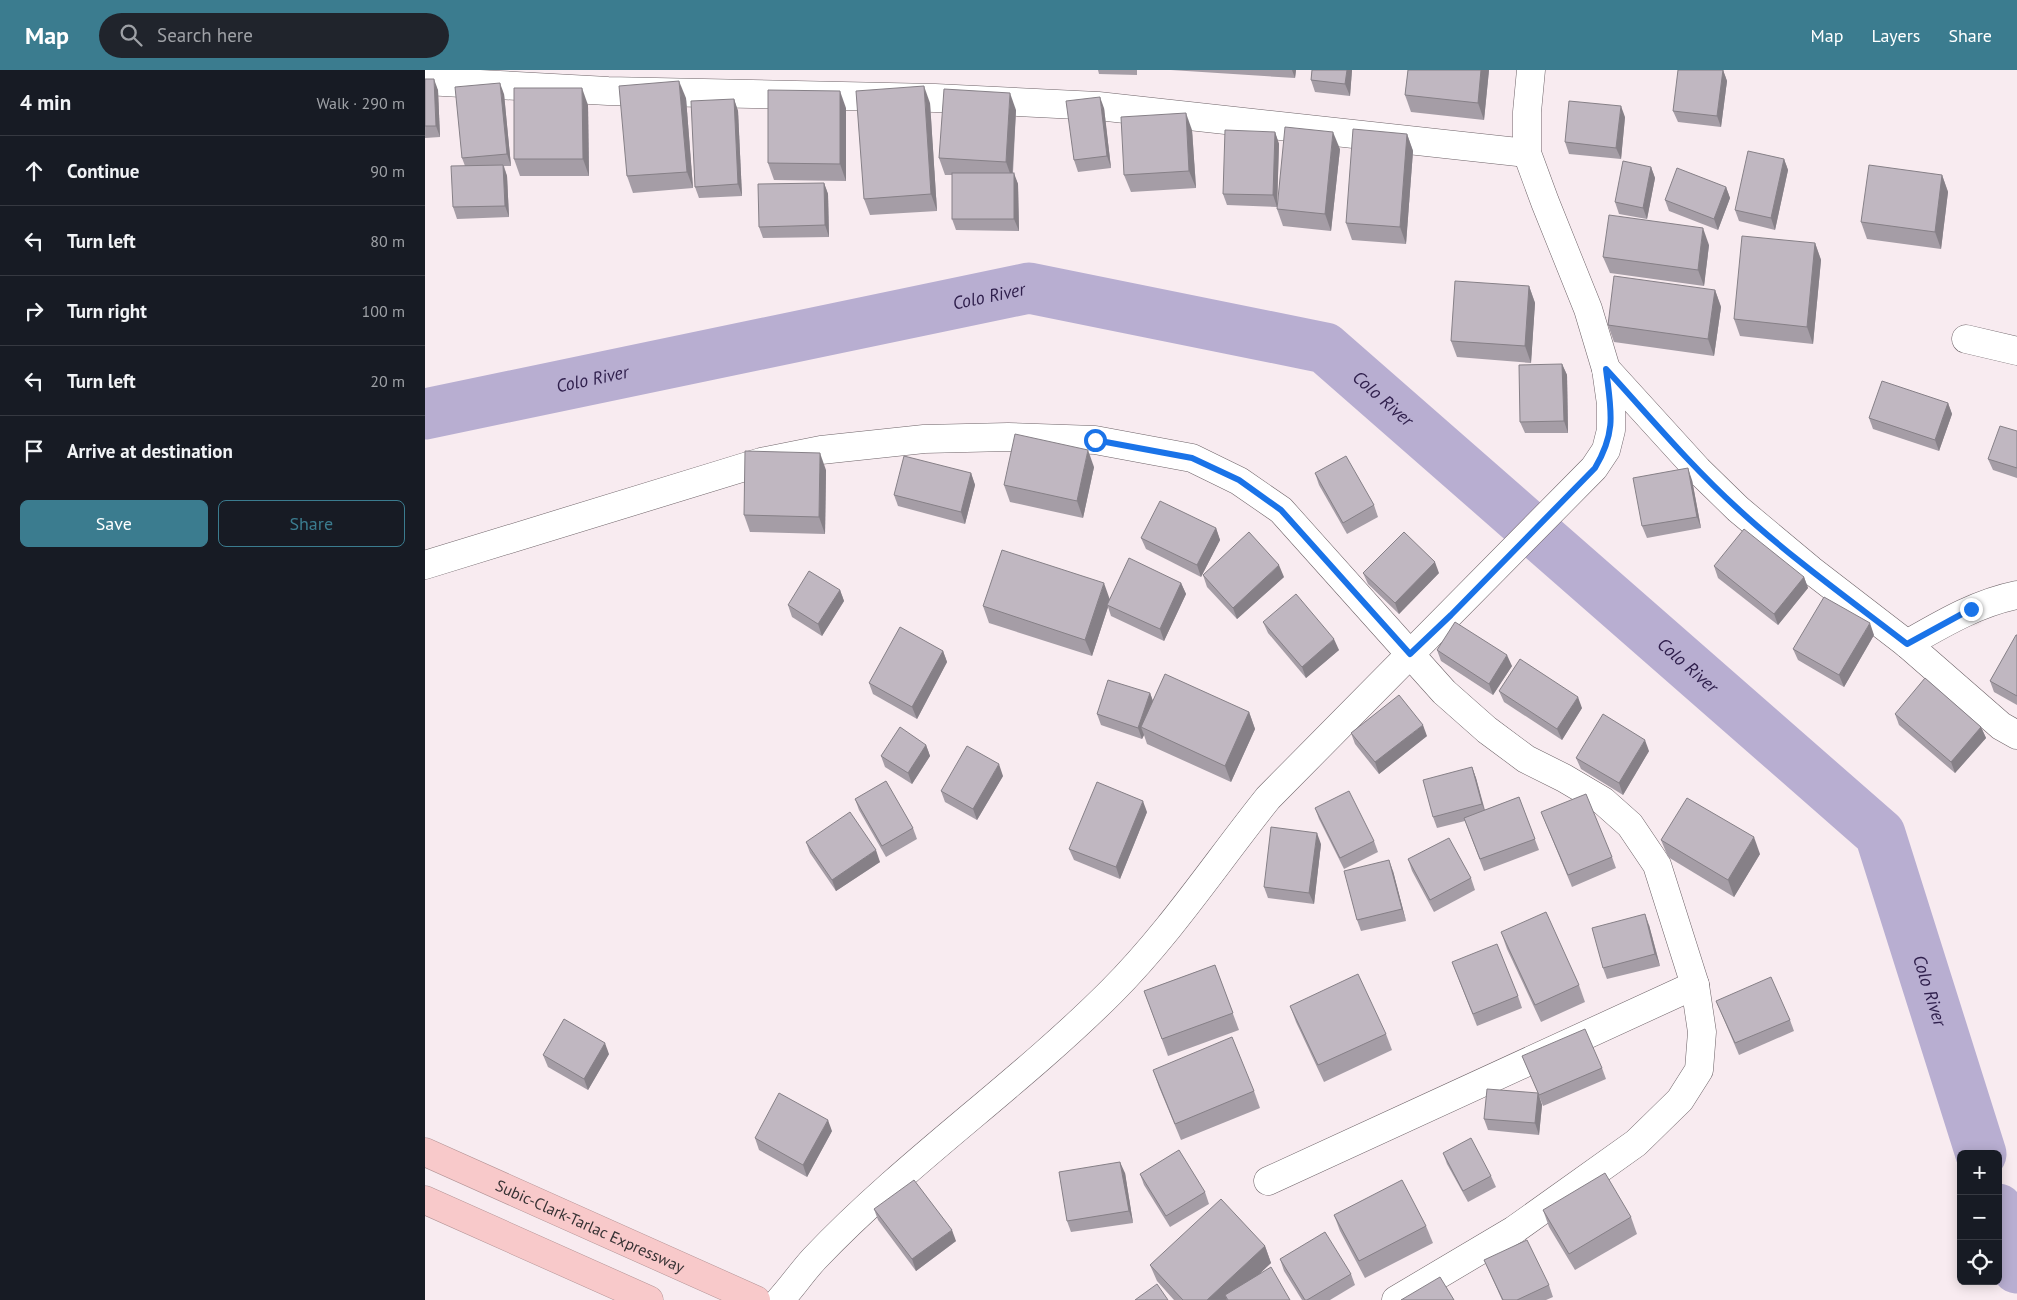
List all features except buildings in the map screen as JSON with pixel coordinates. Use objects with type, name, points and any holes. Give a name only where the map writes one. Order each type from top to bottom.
[{"type":"highway","name":"Subic-Clark-Tarlac Expressway","points":[[425,1152],[756,1300]]},
{"type":"highway","points":[[425,1200],[649,1300]]},
{"type":"street","points":[[780,1300],[813,1260],[872,1202],[1056,1043],[1112,991],[1201,887],[1268,798],[1595,468],[1606,450],[1611,430],[1611,404],[1606,369],[1588,309],[1527,153],[1527,112],[1531,70]]},
{"type":"street","points":[[425,81],[607,91],[935,98],[1098,106],[1527,153]]},
{"type":"street","points":[[1966,339],[2017,351]]},
{"type":"street","points":[[1606,369],[1697,470],[1738,509],[1811,570],[1907,644],[2001,726],[2017,735]]},
{"type":"street","points":[[425,565],[761,462],[821,450],[924,439],[1009,437],[1095,440],[1192,458],[1239,480],[1281,510],[1444,692],[1487,730],[1526,759],[1564,778],[1603,801],[1630,825],[1657,865],[1695,984],[1702,1032],[1699,1070],[1680,1100],[1636,1143],[1514,1230],[1396,1300]]},
{"type":"street","points":[[1907,644],[1971,609],[1998,598],[2017,594]]},
{"type":"street","points":[[1268,1181],[1695,984]]},
{"type":"waterway","name":"Colo River","points":[[425,414],[1029,288],[1325,348],[1880,834],[1980,1150]]},
{"type":"waterway","name":"Colo River","points":[[2002,1221],[2017,1268]]},
{"type":"route","points":[[1095,440],[1192,458],[1239,480],[1281,510],[1410,654],[1451,615],[1595,468],[1606,450],[1611,430],[1611,404],[1606,369],[1697,470],[1738,509],[1811,570],[1907,644],[1971,609]]}]
